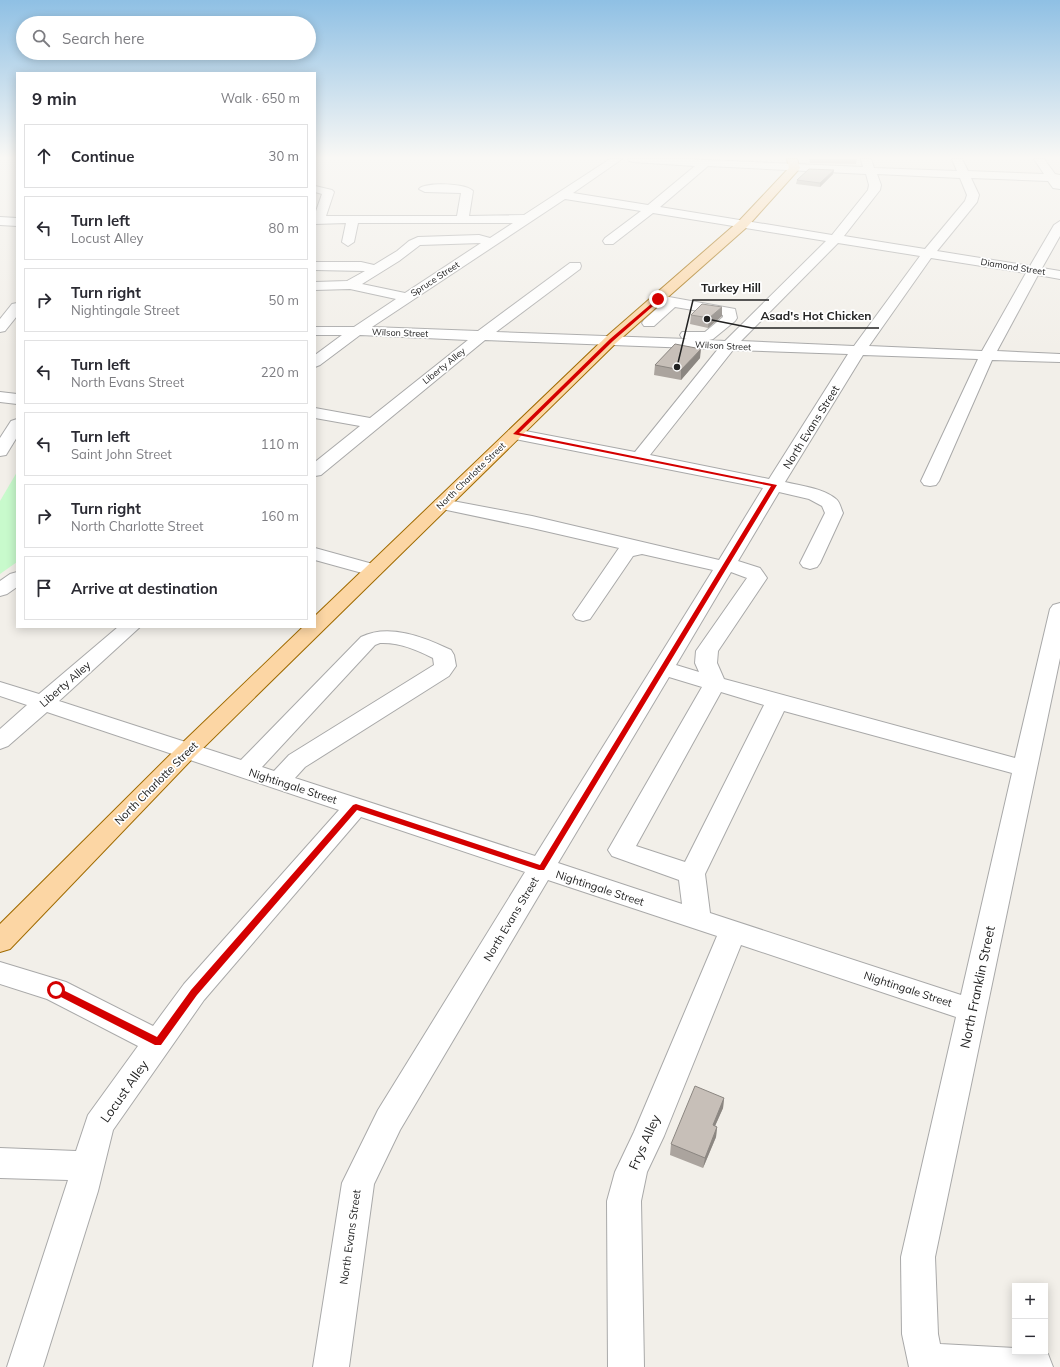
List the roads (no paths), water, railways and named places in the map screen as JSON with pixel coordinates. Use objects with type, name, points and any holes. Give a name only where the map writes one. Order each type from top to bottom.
[{"type":"main road","name":"North Charlotte Street","points":[[316,626],[611,340],[641,322],[743,224]]},
{"type":"main road","name":"North Charlotte Street","points":[[0,941],[187,751],[314,628]]},
{"type":"street","points":[[348,242],[352,223]]},
{"type":"street","name":"Spruce Street","points":[[316,361],[357,331],[521,223]]},
{"type":"street","points":[[609,241],[634,223]]},
{"type":"street","name":"Diamond Street","points":[[735,223],[1060,275]]},
{"type":"street","points":[[639,458],[728,346],[836,238],[848,223]]},
{"type":"street","name":"North Evans Street","points":[[331,1367],[358,1183],[389,1120],[774,485],[858,351],[928,254],[954,223]]},
{"type":"street","points":[[930,481],[987,355],[1060,225]]},
{"type":"street","points":[[350,285],[408,250],[413,242],[479,239],[493,242]]},
{"type":"street","points":[[316,266],[368,267],[376,270]]},
{"type":"street","name":"Liberty Alley","points":[[316,470],[481,336],[575,266]]},
{"type":"street","points":[[316,286],[350,285],[408,298]]},
{"type":"street","points":[[665,300],[730,312],[730,318],[709,340]]},
{"type":"street","points":[[4,332],[16,309]]},
{"type":"street","points":[[641,322],[662,338]]},
{"type":"street","name":"Wilson Street","points":[[316,332],[357,331],[611,340],[662,338],[709,340],[728,346],[1060,358]]},
{"type":"street","points":[[0,397],[16,399]]},
{"type":"street","points":[[316,413],[373,424]]},
{"type":"street","points":[[0,451],[16,426]]},
{"type":"street","points":[[515,434],[774,485],[815,495],[830,503],[834,513],[810,563]]},
{"type":"street","points":[[442,504],[532,522],[753,572],[757,578],[707,651],[706,663],[715,683]]},
{"type":"street","points":[[583,615],[626,552],[642,548]]},
{"type":"street","points":[[316,554],[373,570]]},
{"type":"street","points":[[0,590],[16,579]]},
{"type":"street","name":"North Franklin Street","points":[[927,1364],[920,1334],[918,1257],[1060,609]]},
{"type":"street","name":"Liberty Alley","points":[[0,741],[129,628]]},
{"type":"street","points":[[245,770],[368,641],[380,637],[392,636],[435,650],[443,655],[445,666],[441,671],[297,761],[278,781]]},
{"type":"street","points":[[663,668],[777,702],[1025,769]]},
{"type":"street","points":[[692,874],[621,850],[715,683]]},
{"type":"street","name":"Nightingale Street","points":[[0,689],[972,1010]]},
{"type":"street","points":[[696,919],[692,874],[777,702]]},
{"type":"street","name":"Locust Alley","points":[[25,1367],[88,1166],[99,1125],[194,992],[356,807]]},
{"type":"street","name":"Frys Alley","points":[[626,1367],[624,1201],[631,1172],[648,1136],[733,931]]},
{"type":"street","points":[[0,973],[56,990],[158,1042]]},
{"type":"street","points":[[0,1163],[88,1166]]},
{"type":"street","points":[[927,1364],[1035,1367]]},
{"type":"place","name":"Asad's Hot Chicken","points":[[707,319]]},
{"type":"place","name":"Turkey Hill","points":[[677,367]]}]
